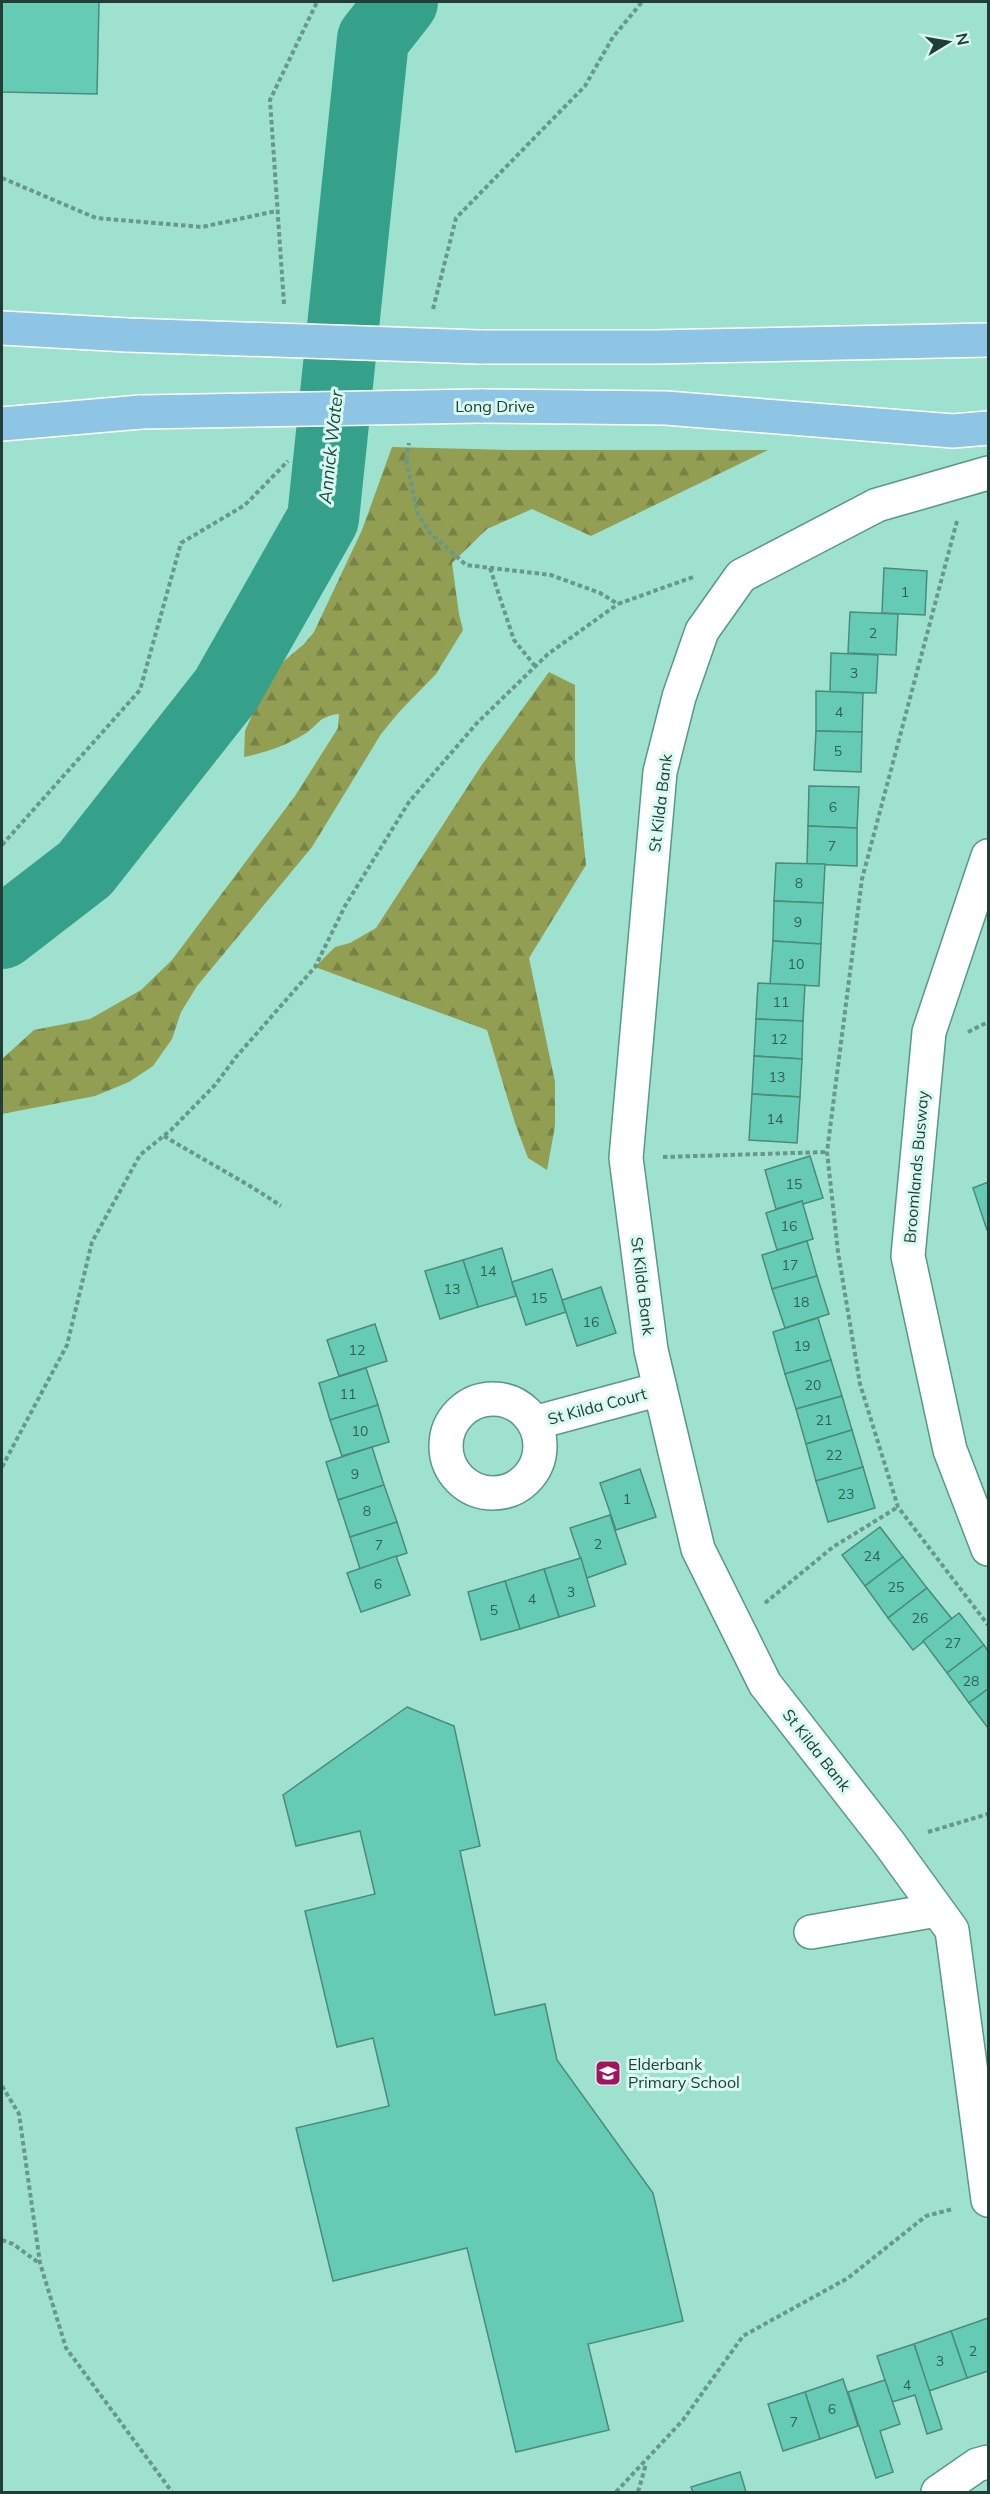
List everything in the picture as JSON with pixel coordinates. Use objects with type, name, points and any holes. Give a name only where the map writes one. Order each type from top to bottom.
[{"type":"main road","points":[[2,328],[127,335],[479,347],[654,347],[988,340]]},
{"type":"main road","name":"Long Drive","points":[[2,424],[141,412],[480,406],[666,408],[952,431],[988,428]]},
{"type":"street","name":"St Kilda Bank","points":[[978,476],[877,505],[741,576],[702,632],[679,697],[660,772],[626,1158],[651,1350],[698,1549],[765,1684],[890,1843],[952,1930],[988,2200]]},
{"type":"street","name":"Broomlands Busway","points":[[988,856],[929,1032],[908,1256],[950,1450],[988,1549]]},
{"type":"street","name":"St Kilda Court","points":[[534,1423],[660,1389]]},
{"type":"street","points":[[811,1932],[937,1910]]},
{"type":"street","points":[[938,2493],[977,2465],[988,2462]]},
{"type":"path","points":[[284,304],[270,100],[317,2]]},
{"type":"path","points":[[431,316],[456,218],[585,86],[613,37],[642,2]]},
{"type":"path","points":[[2,178],[96,218],[202,227],[276,211]]},
{"type":"path","points":[[2,845],[140,690],[180,543],[245,505],[288,460]]},
{"type":"path","points":[[406,460],[418,514],[430,533],[466,565],[551,575],[600,593],[618,604]]},
{"type":"path","points":[[978,476],[862,879],[827,1152],[838,1252],[860,1384],[898,1507],[988,1625]]},
{"type":"path","points":[[490,567],[514,640],[535,666]]},
{"type":"path","points":[[2,1467],[67,1345],[92,1242],[140,1155],[164,1136],[215,1085],[236,1057],[315,967],[345,906],[409,802],[477,723],[535,666],[548,654],[618,604],[680,580],[726,567],[741,576]]},
{"type":"path","points":[[164,1136],[210,1164],[251,1185],[281,1206]]},
{"type":"path","points":[[626,1158],[827,1152]]},
{"type":"path","points":[[737,1627],[833,1547],[898,1507]]},
{"type":"path","points":[[890,1843],[988,1814]]},
{"type":"path","points":[[2,2086],[19,2114],[40,2263],[66,2348],[172,2493]]},
{"type":"path","points":[[616,2493],[683,2420],[743,2337],[848,2278],[926,2216],[957,2208]]},
{"type":"path","points":[[2,2240],[13,2244],[40,2263]]},
{"type":"path","points":[[638,2493],[647,2460]]},
{"type":"green space","points":[[392,447],[510,450],[768,450],[591,536],[532,509],[487,529],[452,563],[463,630],[436,674],[381,734],[312,847],[197,986],[181,1012],[172,1039],[153,1066],[129,1082],[95,1096],[2,1114],[2,1059],[34,1030],[90,1019],[141,990],[172,960],[295,796],[338,728],[339,714],[332,715],[322,719],[289,743],[244,757],[245,731],[259,699],[284,661],[314,632],[362,530]]},
{"type":"green space","points":[[549,672],[575,685],[575,759],[586,865],[529,958],[555,1082],[555,1126],[547,1170],[528,1158],[487,1030],[315,967],[335,947],[350,943],[376,928],[481,766]]},
{"type":"building","points":[[2,2],[99,2],[97,94],[2,92]]},
{"type":"building","points":[[884,568],[927,571],[925,615],[882,613]]},
{"type":"building","points":[[850,612],[898,614],[896,655],[848,653]]},
{"type":"building","points":[[831,653],[878,655],[876,693],[830,692]]},
{"type":"building","points":[[816,691],[863,693],[862,732],[816,731]]},
{"type":"building","points":[[816,731],[862,732],[861,772],[814,770]]},
{"type":"building","points":[[809,786],[859,787],[857,828],[808,826]]},
{"type":"building","points":[[808,826],[857,828],[857,866],[807,864]]},
{"type":"building","points":[[776,863],[825,864],[823,903],[774,901]]},
{"type":"building","points":[[774,901],[823,903],[821,944],[773,941]]},
{"type":"building","points":[[773,941],[821,944],[819,986],[770,984]]},
{"type":"building","points":[[758,983],[805,985],[803,1021],[756,1019]]},
{"type":"building","points":[[756,1019],[803,1021],[802,1059],[754,1056]]},
{"type":"building","points":[[754,1056],[802,1059],[800,1097],[752,1094]]},
{"type":"building","points":[[752,1094],[800,1097],[797,1143],[749,1140]]},
{"type":"building","points":[[810,1156],[823,1198],[803,1204],[802,1201],[776,1209],[765,1170]]},
{"type":"building","points":[[988,1182],[988,1230],[987,1230],[973,1188]]},
{"type":"building","points":[[802,1201],[813,1239],[777,1250],[766,1213]]},
{"type":"building","points":[[807,1241],[817,1276],[772,1289],[762,1255]]},
{"type":"building","points":[[502,1248],[516,1296],[478,1307],[463,1260]]},
{"type":"building","points":[[463,1260],[478,1307],[440,1319],[425,1271]]},
{"type":"building","points":[[552,1269],[566,1312],[526,1325],[512,1282]]},
{"type":"building","points":[[817,1276],[829,1314],[785,1328],[772,1289]]},
{"type":"building","points":[[601,1287],[616,1333],[577,1346],[562,1300]]},
{"type":"building","points":[[818,1318],[831,1360],[785,1374],[773,1332]]},
{"type":"building","points":[[375,1324],[387,1361],[339,1376],[327,1340]]},
{"type":"building","points":[[831,1360],[842,1396],[796,1409],[785,1374]]},
{"type":"building","points":[[366,1368],[378,1405],[330,1420],[319,1383]]},
{"type":"building","points":[[842,1396],[852,1430],[806,1444],[796,1409]]},
{"type":"building","points":[[378,1405],[389,1442],[342,1456],[330,1420]]},
{"type":"building","points":[[852,1430],[863,1467],[816,1481],[806,1444]]},
{"type":"building","points":[[372,1447],[384,1485],[338,1500],[326,1462]]},
{"type":"building","points":[[863,1467],[875,1508],[828,1522],[816,1481]]},
{"type":"building","points":[[640,1469],[656,1517],[616,1530],[600,1483]]},
{"type":"building","points":[[384,1485],[397,1522],[350,1537],[338,1500]]},
{"type":"building","points":[[610,1515],[626,1564],[587,1578],[570,1528]]},
{"type":"building","points":[[397,1522],[407,1553],[360,1569],[350,1537]]},
{"type":"building","points":[[880,1527],[903,1557],[865,1586],[842,1555]]},
{"type":"building","points":[[396,1556],[410,1595],[361,1612],[347,1573]]},
{"type":"building","points":[[903,1557],[927,1588],[888,1618],[865,1586]]},
{"type":"building","points":[[581,1558],[595,1606],[559,1617],[544,1569]]},
{"type":"building","points":[[544,1569],[559,1617],[520,1629],[505,1581]]},
{"type":"building","points":[[505,1581],[520,1629],[481,1640],[468,1592]]},
{"type":"building","points":[[927,1588],[952,1619],[913,1650],[888,1618]]},
{"type":"building","points":[[959,1613],[984,1645],[947,1673],[923,1641]]},
{"type":"building","points":[[984,1645],[988,1651],[988,1689],[969,1703],[947,1673]]},
{"type":"building","points":[[988,1689],[988,1728],[969,1703]]},
{"type":"building","points":[[407,1707],[454,1726],[480,1846],[460,1851],[495,2015],[545,2004],[557,2060],[653,2193],[683,2321],[588,2344],[609,2430],[516,2452],[467,2248],[333,2281],[296,2128],[389,2106],[373,2038],[337,2047],[305,1911],[375,1894],[360,1831],[296,1846],[283,1795]]},
{"type":"building","points":[[988,2318],[988,2371],[967,2378],[951,2331]]},
{"type":"building","points":[[951,2331],[967,2378],[929,2391],[914,2344]]},
{"type":"building","points":[[914,2344],[942,2429],[927,2434],[915,2395],[892,2402],[877,2356]]},
{"type":"building","points":[[843,2379],[858,2426],[820,2439],[805,2392]]},
{"type":"building","points":[[885,2380],[900,2424],[880,2431],[893,2472],[876,2478],[848,2392]]},
{"type":"building","points":[[805,2392],[820,2439],[783,2451],[768,2404]]},
{"type":"building","points":[[740,2472],[746,2492],[693,2492],[691,2487]]},
{"type":"waterway","name":"Annick Water","points":[[2,933],[85,869],[226,690],[323,519],[373,39],[402,2]]},
{"type":"place","name":"Elderbank Primary School","points":[[608,2073]]}]
